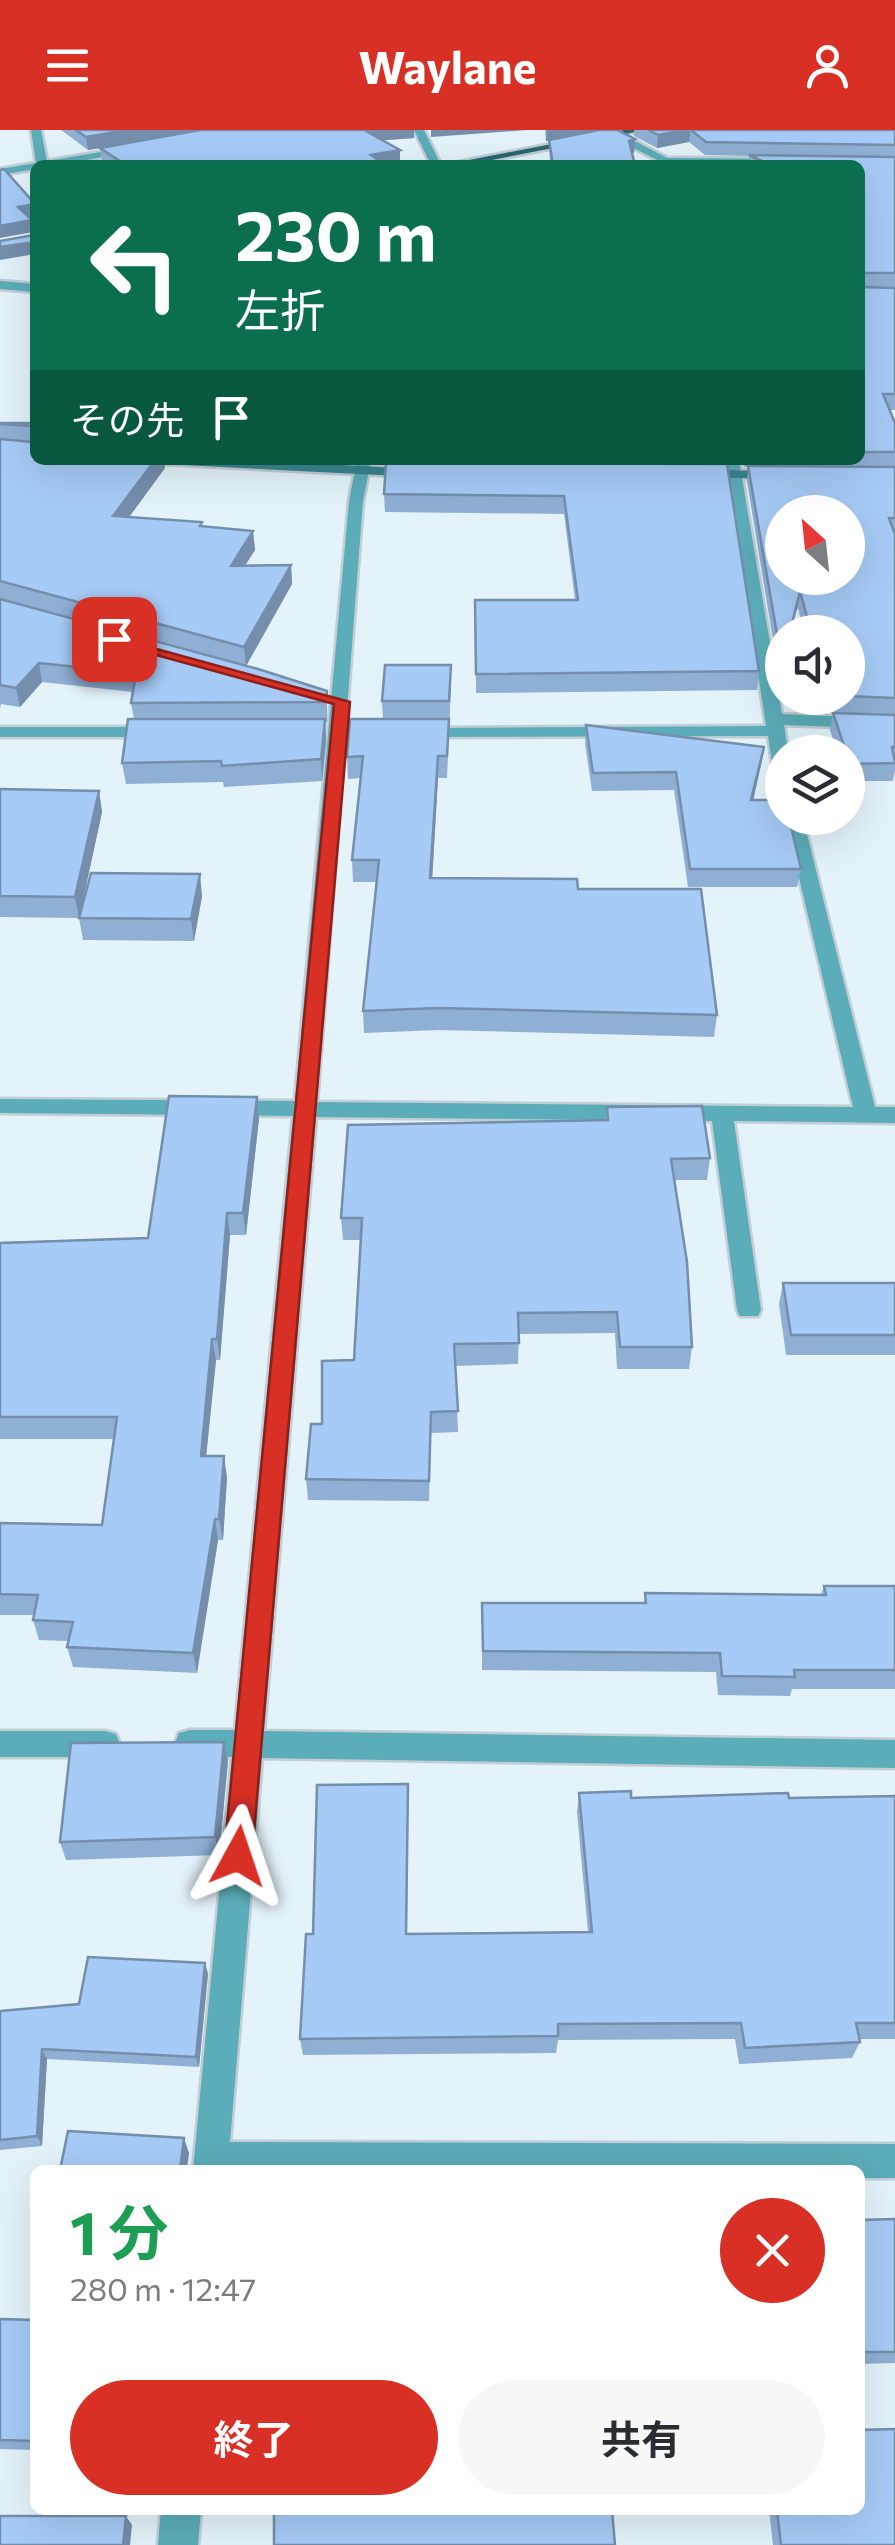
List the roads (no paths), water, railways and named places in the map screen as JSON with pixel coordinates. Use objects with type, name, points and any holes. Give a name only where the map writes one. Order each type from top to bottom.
[{"type":"main road","points":[[475,160],[641,130]]},
{"type":"street","points":[[36,130],[39,160]]},
{"type":"street","points":[[419,130],[434,160]]},
{"type":"street","points":[[616,134],[661,160]]},
{"type":"street","points":[[70,160],[154,146]]},
{"type":"street","points":[[0,172],[30,167]]},
{"type":"street","points":[[0,285],[30,288]]},
{"type":"street","points":[[306,465],[441,474]]},
{"type":"street","points":[[363,467],[356,501],[342,702],[211,2164],[895,2161]]},
{"type":"street","points":[[734,467],[774,735]]},
{"type":"street","points":[[676,474],[734,467],[795,475]]},
{"type":"street","points":[[323,696],[342,702]]},
{"type":"street","points":[[398,733],[895,724]]},
{"type":"street","points":[[0,732],[180,732]]},
{"type":"street","points":[[798,835],[866,1115]]},
{"type":"street","points":[[0,1106],[895,1116]]},
{"type":"street","points":[[722,1113],[750,1310]]},
{"type":"street","points":[[0,1744],[248,1743],[895,1754]]},
{"type":"street","points":[[178,2545],[181,2515]]}]
